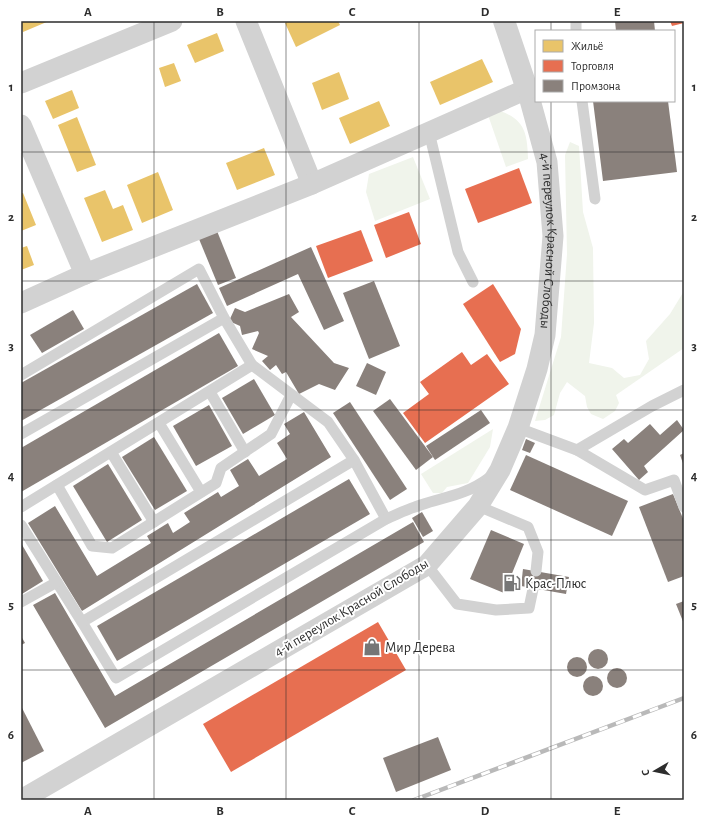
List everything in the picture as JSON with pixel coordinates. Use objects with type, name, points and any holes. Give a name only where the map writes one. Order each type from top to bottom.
[{"type":"street","points":[[21,83],[172,21]]},
{"type":"street","points":[[246,21],[312,184]]},
{"type":"street","name":"4-й переулок Красной Слободы","points":[[21,800],[427,565],[478,506],[500,470],[518,428],[537,369],[545,335],[553,236],[547,162],[527,89],[504,21]]},
{"type":"street","points":[[21,303],[85,274],[312,184],[527,89]]},
{"type":"street","points":[[21,125],[85,274]]},
{"type":"lane","points":[[582,102],[595,199]]},
{"type":"lane","points":[[428,132],[458,252],[473,282]]},
{"type":"lane","points":[[21,375],[199,269],[224,318],[252,365],[328,422],[354,460],[386,518]]},
{"type":"lane","points":[[21,434],[224,318]]},
{"type":"lane","points":[[21,507],[252,365]]},
{"type":"lane","points":[[577,450],[652,406],[684,390]]},
{"type":"lane","points":[[210,392],[245,452]]},
{"type":"lane","points":[[57,485],[92,546],[112,548],[216,483],[221,468],[271,434],[291,394]]},
{"type":"lane","points":[[159,423],[202,492]]},
{"type":"lane","points":[[518,428],[577,450],[645,490],[674,480],[684,507]]},
{"type":"lane","points":[[111,452],[154,522]]},
{"type":"lane","points":[[82,622],[354,460]]},
{"type":"lane","points":[[21,524],[116,678],[386,518],[416,506],[476,488],[500,470]]},
{"type":"lane","points":[[478,506],[528,527],[538,552],[536,571]]},
{"type":"lane","points":[[427,565],[457,604],[496,610],[529,608],[533,588]]},
{"type":"lane","points":[[21,602],[57,582]]},
{"type":"shaded area","points":[[500,111],[509,115],[520,124],[526,136],[527,143],[528,159],[506,167],[488,115]]},
{"type":"shaded area","points":[[570,142],[579,146],[583,212],[593,248],[594,323],[589,363],[612,368],[624,378],[640,375],[649,359],[646,341],[670,314],[684,291],[684,348],[616,395],[619,403],[615,411],[603,419],[591,414],[587,407],[585,396],[567,382],[560,393],[554,415],[545,420],[535,421],[561,337],[567,254],[565,155]]},
{"type":"shaded area","points":[[413,157],[430,199],[375,221],[366,192],[369,174]]},
{"type":"shaded area","points":[[493,429],[490,447],[468,483],[447,487],[442,493],[433,493],[421,474]]},
{"type":"building: Жильё","points":[[21,21],[49,21],[23,32]]},
{"type":"building: Жильё","points":[[289,21],[338,21],[340,25],[296,47],[285,23]]},
{"type":"building: Жильё","points":[[217,33],[224,51],[195,63],[187,45]]},
{"type":"building: Жильё","points":[[482,59],[493,82],[440,105],[430,82]]},
{"type":"building: Жильё","points":[[174,63],[181,81],[165,87],[159,68]]},
{"type":"building: Жильё","points":[[339,72],[349,99],[322,110],[312,83]]},
{"type":"building: Жильё","points":[[72,90],[79,108],[53,119],[45,101]]},
{"type":"building: Жильё","points":[[379,101],[390,126],[350,144],[339,118]]},
{"type":"building: Жильё","points":[[77,117],[96,165],[77,172],[58,125]]},
{"type":"building: Жильё","points":[[264,148],[275,175],[237,190],[226,163]]},
{"type":"building: Жильё","points":[[158,172],[173,210],[142,223],[127,185]]},
{"type":"building: Жильё","points":[[105,190],[113,209],[123,205],[133,230],[102,242],[84,198]]},
{"type":"building: Жильё","points":[[21,193],[23,193],[36,225],[21,231]]},
{"type":"building: Жильё","points":[[27,246],[34,265],[21,270],[21,248]]},
{"type":"building: Торговля","points":[[670,21],[684,21],[684,23],[672,26]]},
{"type":"building: Торговля","points":[[519,168],[532,203],[478,223],[465,189]]},
{"type":"building: Торговля","points":[[409,212],[421,244],[386,258],[374,225]]},
{"type":"building: Торговля","points":[[361,230],[373,261],[328,278],[316,246]]},
{"type":"building: Торговля","points":[[493,284],[521,329],[515,354],[500,362],[463,304]]},
{"type":"building: Торговля","points":[[462,352],[471,365],[487,354],[509,384],[425,443],[403,413],[429,394],[420,382]]},
{"type":"building: Торговля","points":[[378,622],[406,670],[231,772],[203,724]]},
{"type":"building: Промзона","points":[[615,21],[654,21],[655,30],[616,30]]},
{"type":"building: Промзона","points":[[593,102],[668,102],[677,172],[603,181]]},
{"type":"building: Промзона","points":[[217,231],[236,278],[218,285],[199,239]]},
{"type":"building: Промзона","points":[[311,247],[344,321],[324,330],[298,274],[227,306],[219,288]]},
{"type":"building: Промзона","points":[[374,281],[400,346],[369,359],[343,293]]},
{"type":"building: Промзона","points":[[197,284],[213,313],[21,421],[21,383]]},
{"type":"building: Промзона","points":[[289,294],[299,312],[291,317],[334,363],[349,368],[335,390],[319,384],[299,394],[286,372],[282,374],[276,365],[270,370],[262,361],[268,356],[252,349],[259,333],[258,331],[242,335],[240,326],[229,321],[235,308],[245,312]]},
{"type":"building: Промзона","points":[[73,310],[84,329],[42,353],[30,335]]},
{"type":"building: Промзона","points":[[219,333],[238,366],[21,492],[21,448]]},
{"type":"building: Промзона","points":[[367,363],[386,372],[376,395],[356,386]]},
{"type":"building: Промзона","points":[[254,379],[275,415],[243,434],[222,398]]},
{"type":"building: Промзона","points":[[390,399],[433,457],[416,470],[373,411]]},
{"type":"building: Промзона","points":[[350,402],[407,489],[390,500],[333,413]]},
{"type":"building: Промзона","points":[[209,405],[232,446],[196,466],[173,426]]},
{"type":"building: Промзона","points":[[481,410],[490,423],[435,460],[426,446]]},
{"type":"building: Промзона","points":[[304,412],[331,457],[82,611],[28,523],[55,506],[97,576],[151,543],[147,536],[168,523],[173,533],[190,522],[184,513],[218,492],[221,497],[239,486],[230,470],[248,459],[259,476],[287,459],[277,443],[290,434],[284,424]]},
{"type":"building: Промзона","points":[[677,420],[684,430],[644,466],[648,472],[639,480],[612,449],[624,439],[628,443],[650,424],[660,435]]},
{"type":"building: Промзона","points":[[154,437],[187,491],[155,510],[122,457]]},
{"type":"building: Промзона","points":[[526,439],[535,443],[530,453],[522,450]]},
{"type":"building: Промзона","points":[[684,453],[684,466],[680,455]]},
{"type":"building: Промзона","points":[[526,455],[628,501],[612,536],[510,490]]},
{"type":"building: Промзона","points":[[108,464],[142,520],[107,542],[73,486]]},
{"type":"building: Промзона","points":[[349,479],[370,514],[117,661],[97,626]]},
{"type":"building: Промзона","points":[[673,494],[684,521],[684,576],[668,582],[639,507]]},
{"type":"building: Промзона","points":[[422,512],[433,531],[423,537],[412,518]]},
{"type":"building: Промзона","points":[[413,522],[424,542],[105,728],[33,605],[55,593],[115,696]]},
{"type":"building: Промзона","points":[[491,530],[524,544],[504,593],[470,579]]},
{"type":"building: Промзона","points":[[21,543],[43,581],[22,594],[21,592]]},
{"type":"building: Промзона","points":[[523,569],[569,577],[566,594],[521,586]]},
{"type":"building: Промзона","points":[[684,601],[684,624],[676,604]]},
{"type":"building: Промзона","points":[[21,636],[25,643],[21,645]]},
{"type":"building: Промзона","points":[[598,649],[605,652],[608,659],[605,666],[598,669],[591,666],[588,659],[591,652]]},
{"type":"building: Промзона","points":[[577,657],[584,660],[587,667],[584,674],[577,677],[570,674],[567,667],[570,660]]},
{"type":"building: Промзона","points":[[617,668],[624,671],[627,678],[624,685],[617,688],[610,685],[607,678],[610,671]]},
{"type":"building: Промзона","points":[[593,676],[600,679],[603,686],[600,693],[593,696],[586,693],[583,686],[586,679]]},
{"type":"building: Промзона","points":[[21,706],[44,751],[21,763]]},
{"type":"building: Промзона","points":[[438,737],[451,770],[396,792],[383,758]]},
{"type":"railway","points":[[414,800],[684,698]]},
{"type":"place","name":"Крас-Плюс","points":[[512,583]]},
{"type":"place","name":"Мир Дерева","points":[[372,647]]}]
